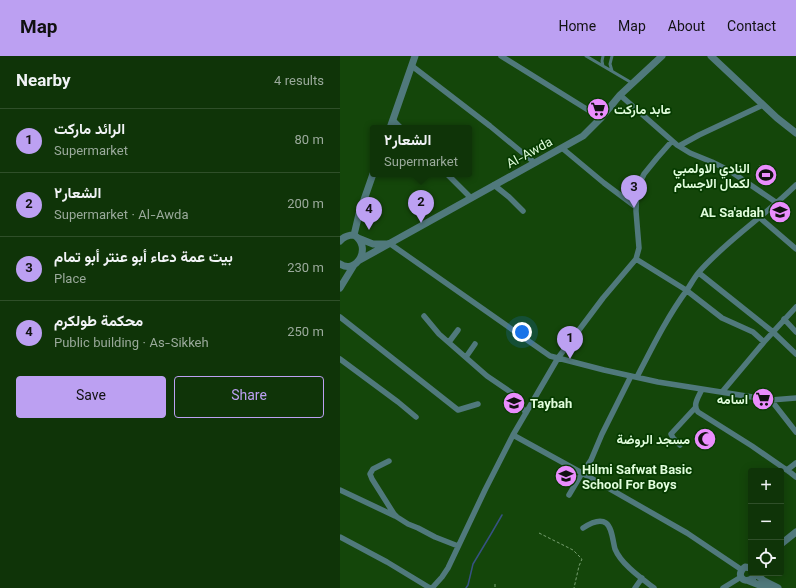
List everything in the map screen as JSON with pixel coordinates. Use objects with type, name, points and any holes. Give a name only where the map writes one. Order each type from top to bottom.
[{"type":"street","points":[[391,125],[415,56]]},
{"type":"street","points":[[501,56],[601,118]]},
{"type":"street","points":[[711,56],[777,118],[796,133]]},
{"type":"street","name":"Al-Awda","points":[[356,263],[389,243],[583,136],[601,118],[620,95],[659,57]]},
{"type":"street","points":[[412,66],[535,163]]},
{"type":"street","points":[[620,95],[679,146],[690,153],[730,171],[777,203]]},
{"type":"street","points":[[679,146],[763,104]]},
{"type":"street","points":[[393,120],[398,125]]},
{"type":"street","points":[[340,537],[431,588],[442,577],[448,568],[513,435],[558,358],[603,298],[636,258],[639,248],[636,207],[637,189],[644,174],[672,141]]},
{"type":"street","points":[[562,148],[636,207]]},
{"type":"street","points":[[340,288],[361,256],[363,245],[356,236],[359,214],[372,177]]},
{"type":"street","points":[[450,177],[471,198]]},
{"type":"street","points":[[494,185],[523,211]]},
{"type":"street","points":[[569,495],[591,460],[602,434],[634,377],[681,297],[698,273],[729,242],[796,186]]},
{"type":"street","points":[[759,217],[796,249]]},
{"type":"street","points":[[340,241],[347,235],[356,236],[373,244],[389,243],[550,356],[658,382],[771,400],[796,398]]},
{"type":"street","points":[[636,258],[686,290],[722,318],[753,332],[764,342]]},
{"type":"street","points":[[340,264],[348,267],[356,263]]},
{"type":"street","points":[[698,273],[773,332],[796,354]]},
{"type":"street","points":[[722,392],[796,307]]},
{"type":"street","points":[[424,316],[448,342],[487,376],[512,393],[526,413]]},
{"type":"street","points":[[340,317],[458,410],[478,404]]},
{"type":"street","points":[[784,319],[796,332]]},
{"type":"street","points":[[448,342],[458,330]]},
{"type":"street","points":[[466,357],[475,344]]},
{"type":"street","points":[[340,359],[416,417]]},
{"type":"street","points":[[680,445],[671,434],[695,408],[702,389]]},
{"type":"street","points":[[771,400],[796,432]]},
{"type":"street","points":[[695,408],[698,412],[752,446],[796,478]]},
{"type":"street","points":[[513,435],[687,533],[742,570]]},
{"type":"street","points":[[389,461],[373,469],[370,476],[397,518]]},
{"type":"street","points":[[787,470],[796,463]]},
{"type":"street","points":[[340,490],[435,537],[458,546]]},
{"type":"street","points":[[583,528],[594,522],[603,521],[607,523],[610,528],[614,546],[623,561],[654,588]]},
{"type":"street","points":[[784,542],[796,532]]},
{"type":"street","points":[[748,568],[745,567],[740,573],[742,577],[745,580],[749,580],[767,588]]},
{"type":"street","points":[[749,580],[754,576]]},
{"type":"street","points":[[759,576],[778,588]]},
{"type":"street","points":[[723,588],[742,577]]},
{"type":"street","points":[[635,588],[642,578]]},
{"type":"lane","points":[[586,56],[592,58],[632,83]]},
{"type":"lane","points":[[596,56],[597,62]]},
{"type":"lane","points":[[603,56],[603,66]]},
{"type":"lane","points":[[612,56],[610,64],[612,71]]},
{"type":"path","points":[[539,533],[573,550],[582,560],[579,566],[574,588]]},
{"type":"waterway","points":[[466,588],[473,564],[502,515]]},
{"type":"place","name":"عابد ماركت","points":[[598,109]]},
{"type":"place","name":"النادي الاولمبي لكمال الاجسام","points":[[766,175]]},
{"type":"place","name":"بيت عمة دعاء أبو عنتر أبو تمام","points":[[634,208]]},
{"type":"place","name":"AL Sa'adah","points":[[780,212]]},
{"type":"place","name":"الشعار٢","points":[[421,223]]},
{"type":"place","name":"محكمة طولكرم","points":[[369,230]]},
{"type":"place","name":"الرائد ماركت","points":[[570,359]]},
{"type":"place","name":"اسامه","points":[[763,399]]},
{"type":"place","name":"Taybah","points":[[514,403]]},
{"type":"place","name":"مسجد الروضة","points":[[705,439]]},
{"type":"place","name":"Hilmi Safwat Basic School For Boys","points":[[566,476]]}]
